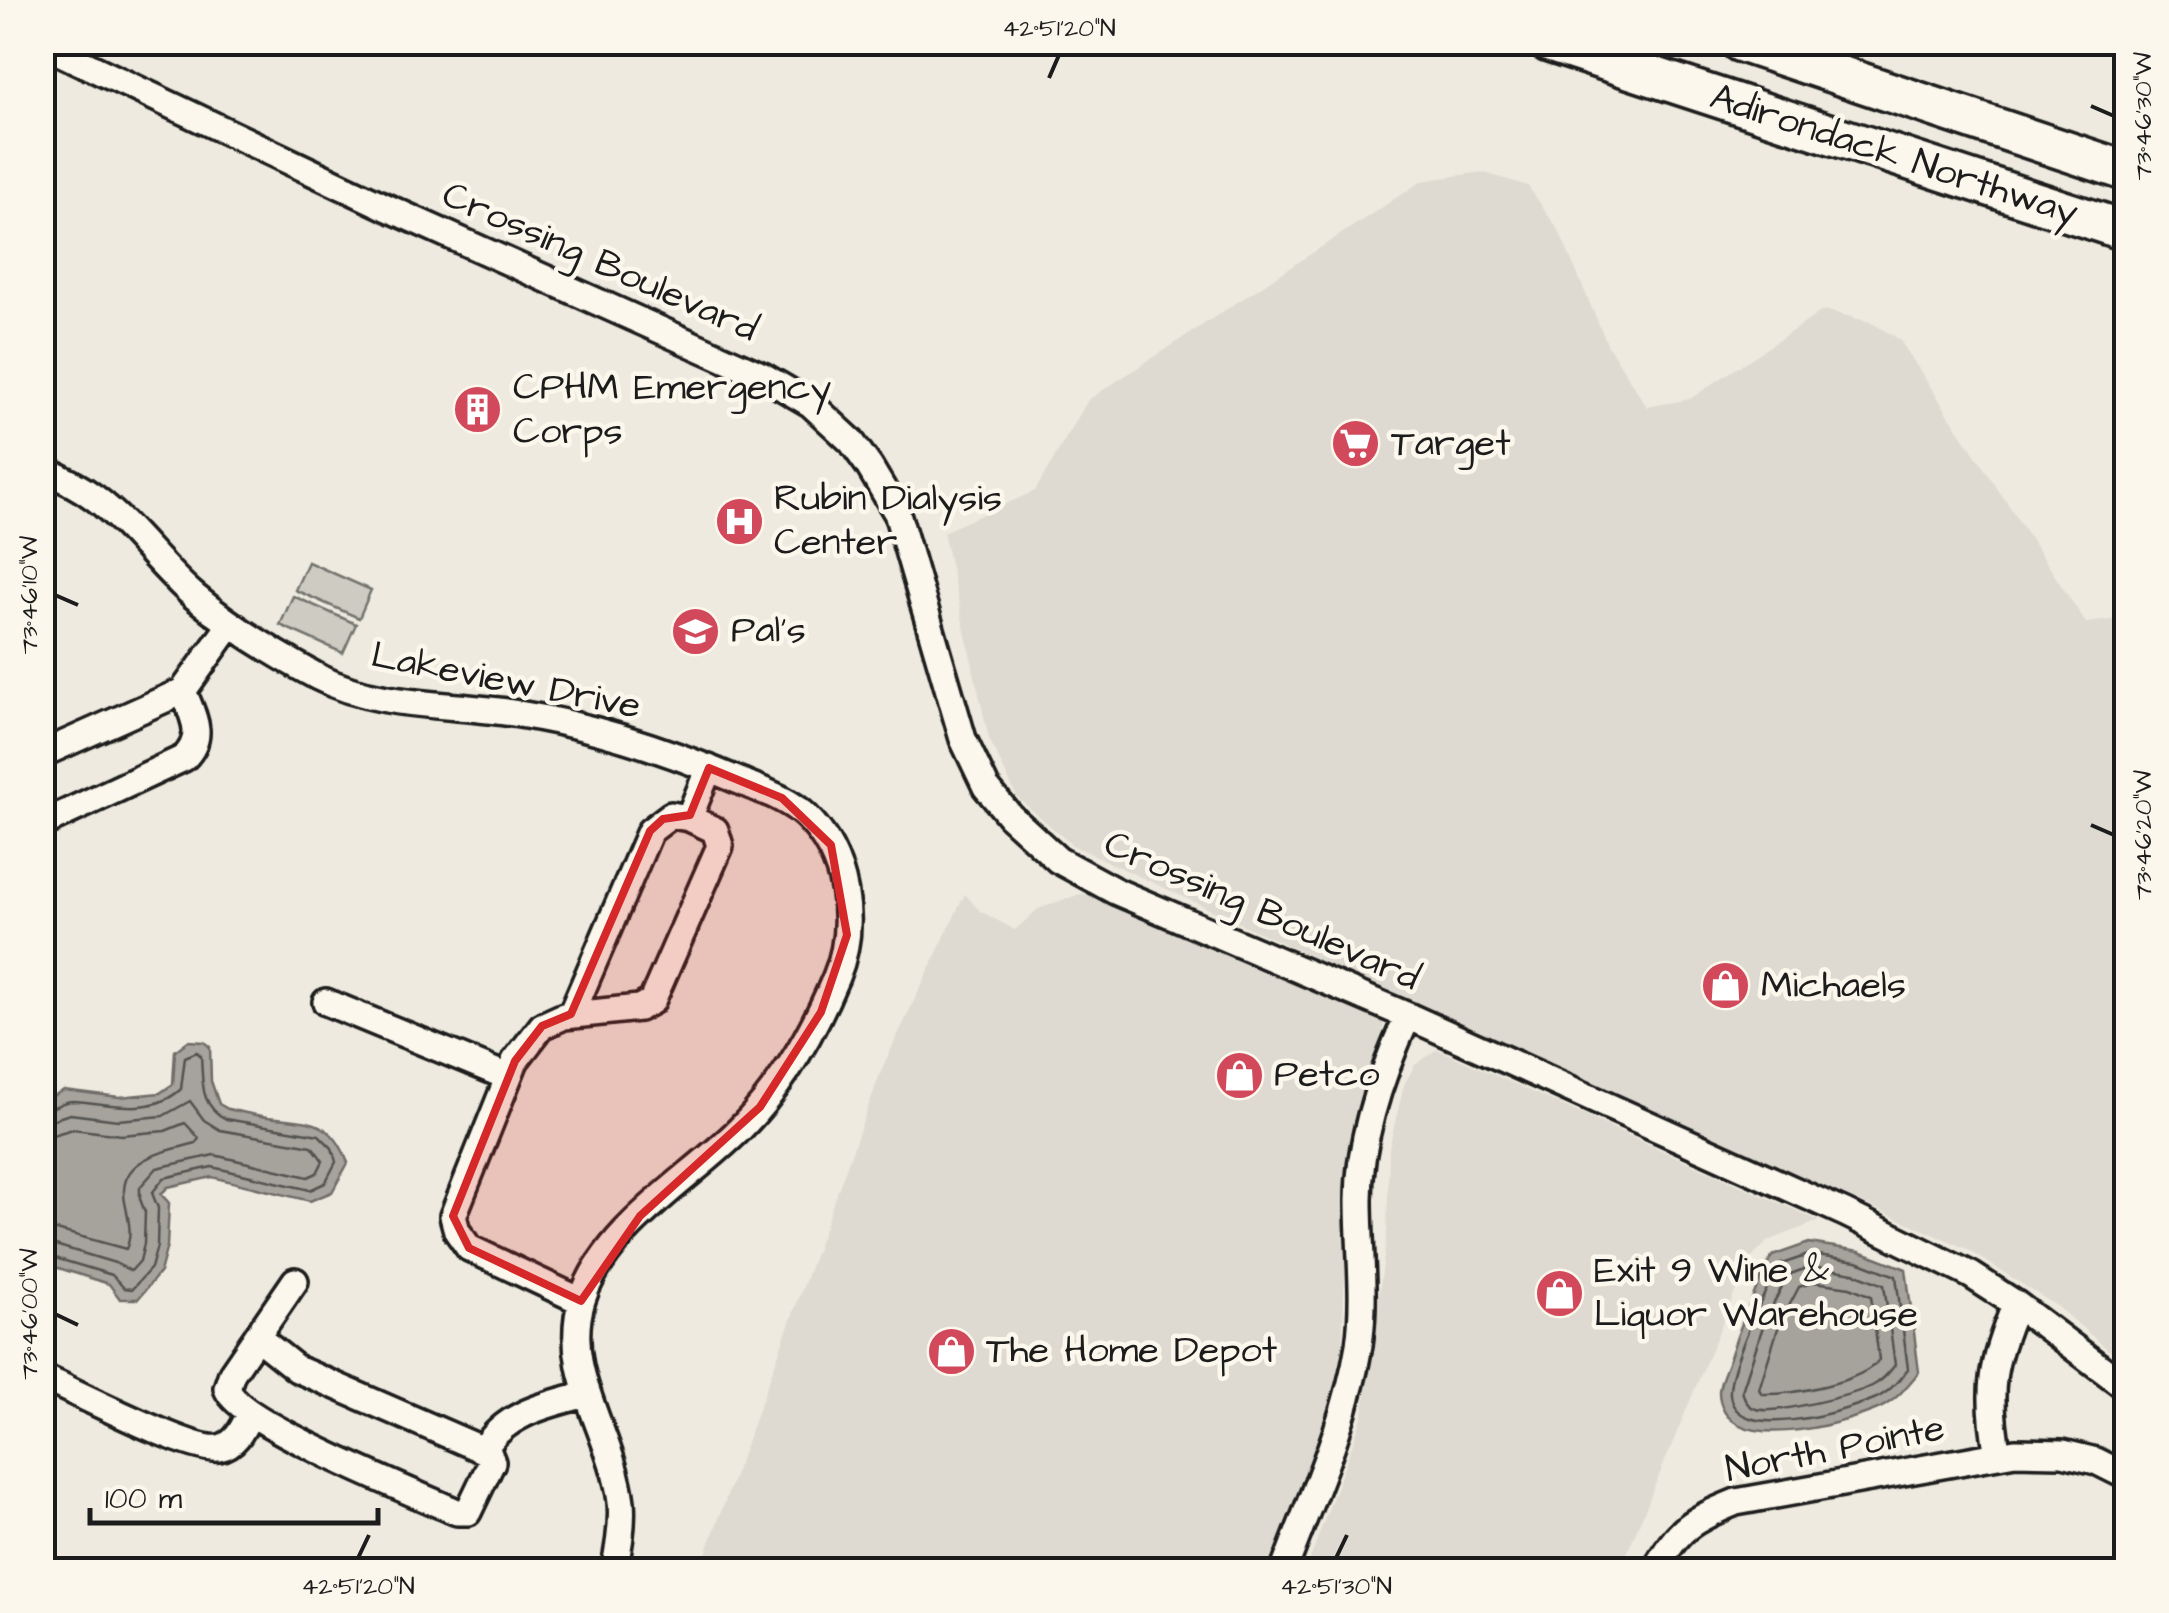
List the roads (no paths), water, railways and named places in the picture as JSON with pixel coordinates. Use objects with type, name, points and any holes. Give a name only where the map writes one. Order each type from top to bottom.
[{"type":"highway","name":"Adirondack Northway","points":[[1548,42],[2126,231]]},
{"type":"highway","name":"Adirondack Northway","points":[[1740,42],[2126,170]]},
{"type":"street","name":"Crossing Boulevard","points":[[42,44],[386,207],[763,376],[811,404],[851,441],[897,514],[963,738],[986,787],[1010,816],[1058,860],[1115,891],[1408,1016],[1846,1214],[1971,1275],[2126,1387]]},
{"type":"street","name":"Lakeview Drive","points":[[42,469],[97,499],[165,569],[231,624],[322,679],[366,695],[553,720],[615,736],[782,798],[804,814],[830,845],[844,886],[847,934],[839,970],[821,1012],[786,1073],[760,1107],[737,1132],[640,1216],[591,1278],[582,1301],[578,1354],[621,1504],[614,1570]]},
{"type":"street","points":[[42,754],[183,691],[231,624]]},
{"type":"street","points":[[42,824],[184,758],[195,748],[198,734],[183,691]]},
{"type":"street","points":[[689,818],[709,768]]},
{"type":"street","points":[[571,1015],[650,831],[671,815],[716,830],[720,846],[652,1000],[638,1008],[571,1015],[542,1026],[508,1076],[458,1199],[454,1223],[462,1241],[478,1254],[582,1301]]},
{"type":"street","points":[[326,1002],[508,1076]]},
{"type":"street","points":[[1284,1570],[1349,1394],[1363,1294],[1359,1196],[1365,1144],[1390,1056],[1408,1016]]},
{"type":"street","points":[[257,1337],[297,1369],[484,1450],[492,1462],[470,1510],[463,1513],[300,1440],[233,1401],[227,1388],[232,1373],[295,1282]]},
{"type":"street","name":"North Pointe","points":[[1998,1455],[1990,1390],[1995,1360],[2016,1304]]},
{"type":"street","points":[[42,1377],[209,1448],[230,1444],[250,1414]]},
{"type":"street","points":[[484,1450],[496,1431],[509,1422],[587,1394]]},
{"type":"street","name":"North Pointe","points":[[1655,1570],[1671,1541],[1693,1519],[1736,1502],[2015,1452],[2064,1453],[2096,1461],[2126,1476]]},
{"type":"water","points":[[188,1041],[204,1042],[210,1047],[211,1081],[219,1104],[228,1109],[317,1125],[334,1138],[348,1163],[332,1192],[310,1201],[212,1177],[168,1187],[161,1194],[169,1203],[167,1246],[160,1272],[138,1299],[120,1299],[109,1284],[43,1263],[43,1101],[64,1090],[119,1097],[160,1093],[173,1084],[175,1051]]},
{"type":"water","points":[[1809,1243],[1860,1251],[1906,1269],[1919,1372],[1886,1405],[1840,1422],[1787,1431],[1761,1431],[1740,1425],[1725,1413],[1719,1392],[1742,1322],[1772,1256]]},
{"type":"place","name":"CPHM Emergency Corps","points":[[478,410]]},
{"type":"place","name":"Target","points":[[1356,444]]},
{"type":"place","name":"Rubin Dialysis Center","points":[[739,521]]},
{"type":"place","name":"Pal's","points":[[696,631]]},
{"type":"place","name":"Michaels","points":[[1726,986]]},
{"type":"place","name":"Petco","points":[[1239,1075]]},
{"type":"place","name":"Exit 9 Wine & Liquor Warehouse","points":[[1559,1293]]},
{"type":"place","name":"The Home Depot","points":[[951,1351]]}]
